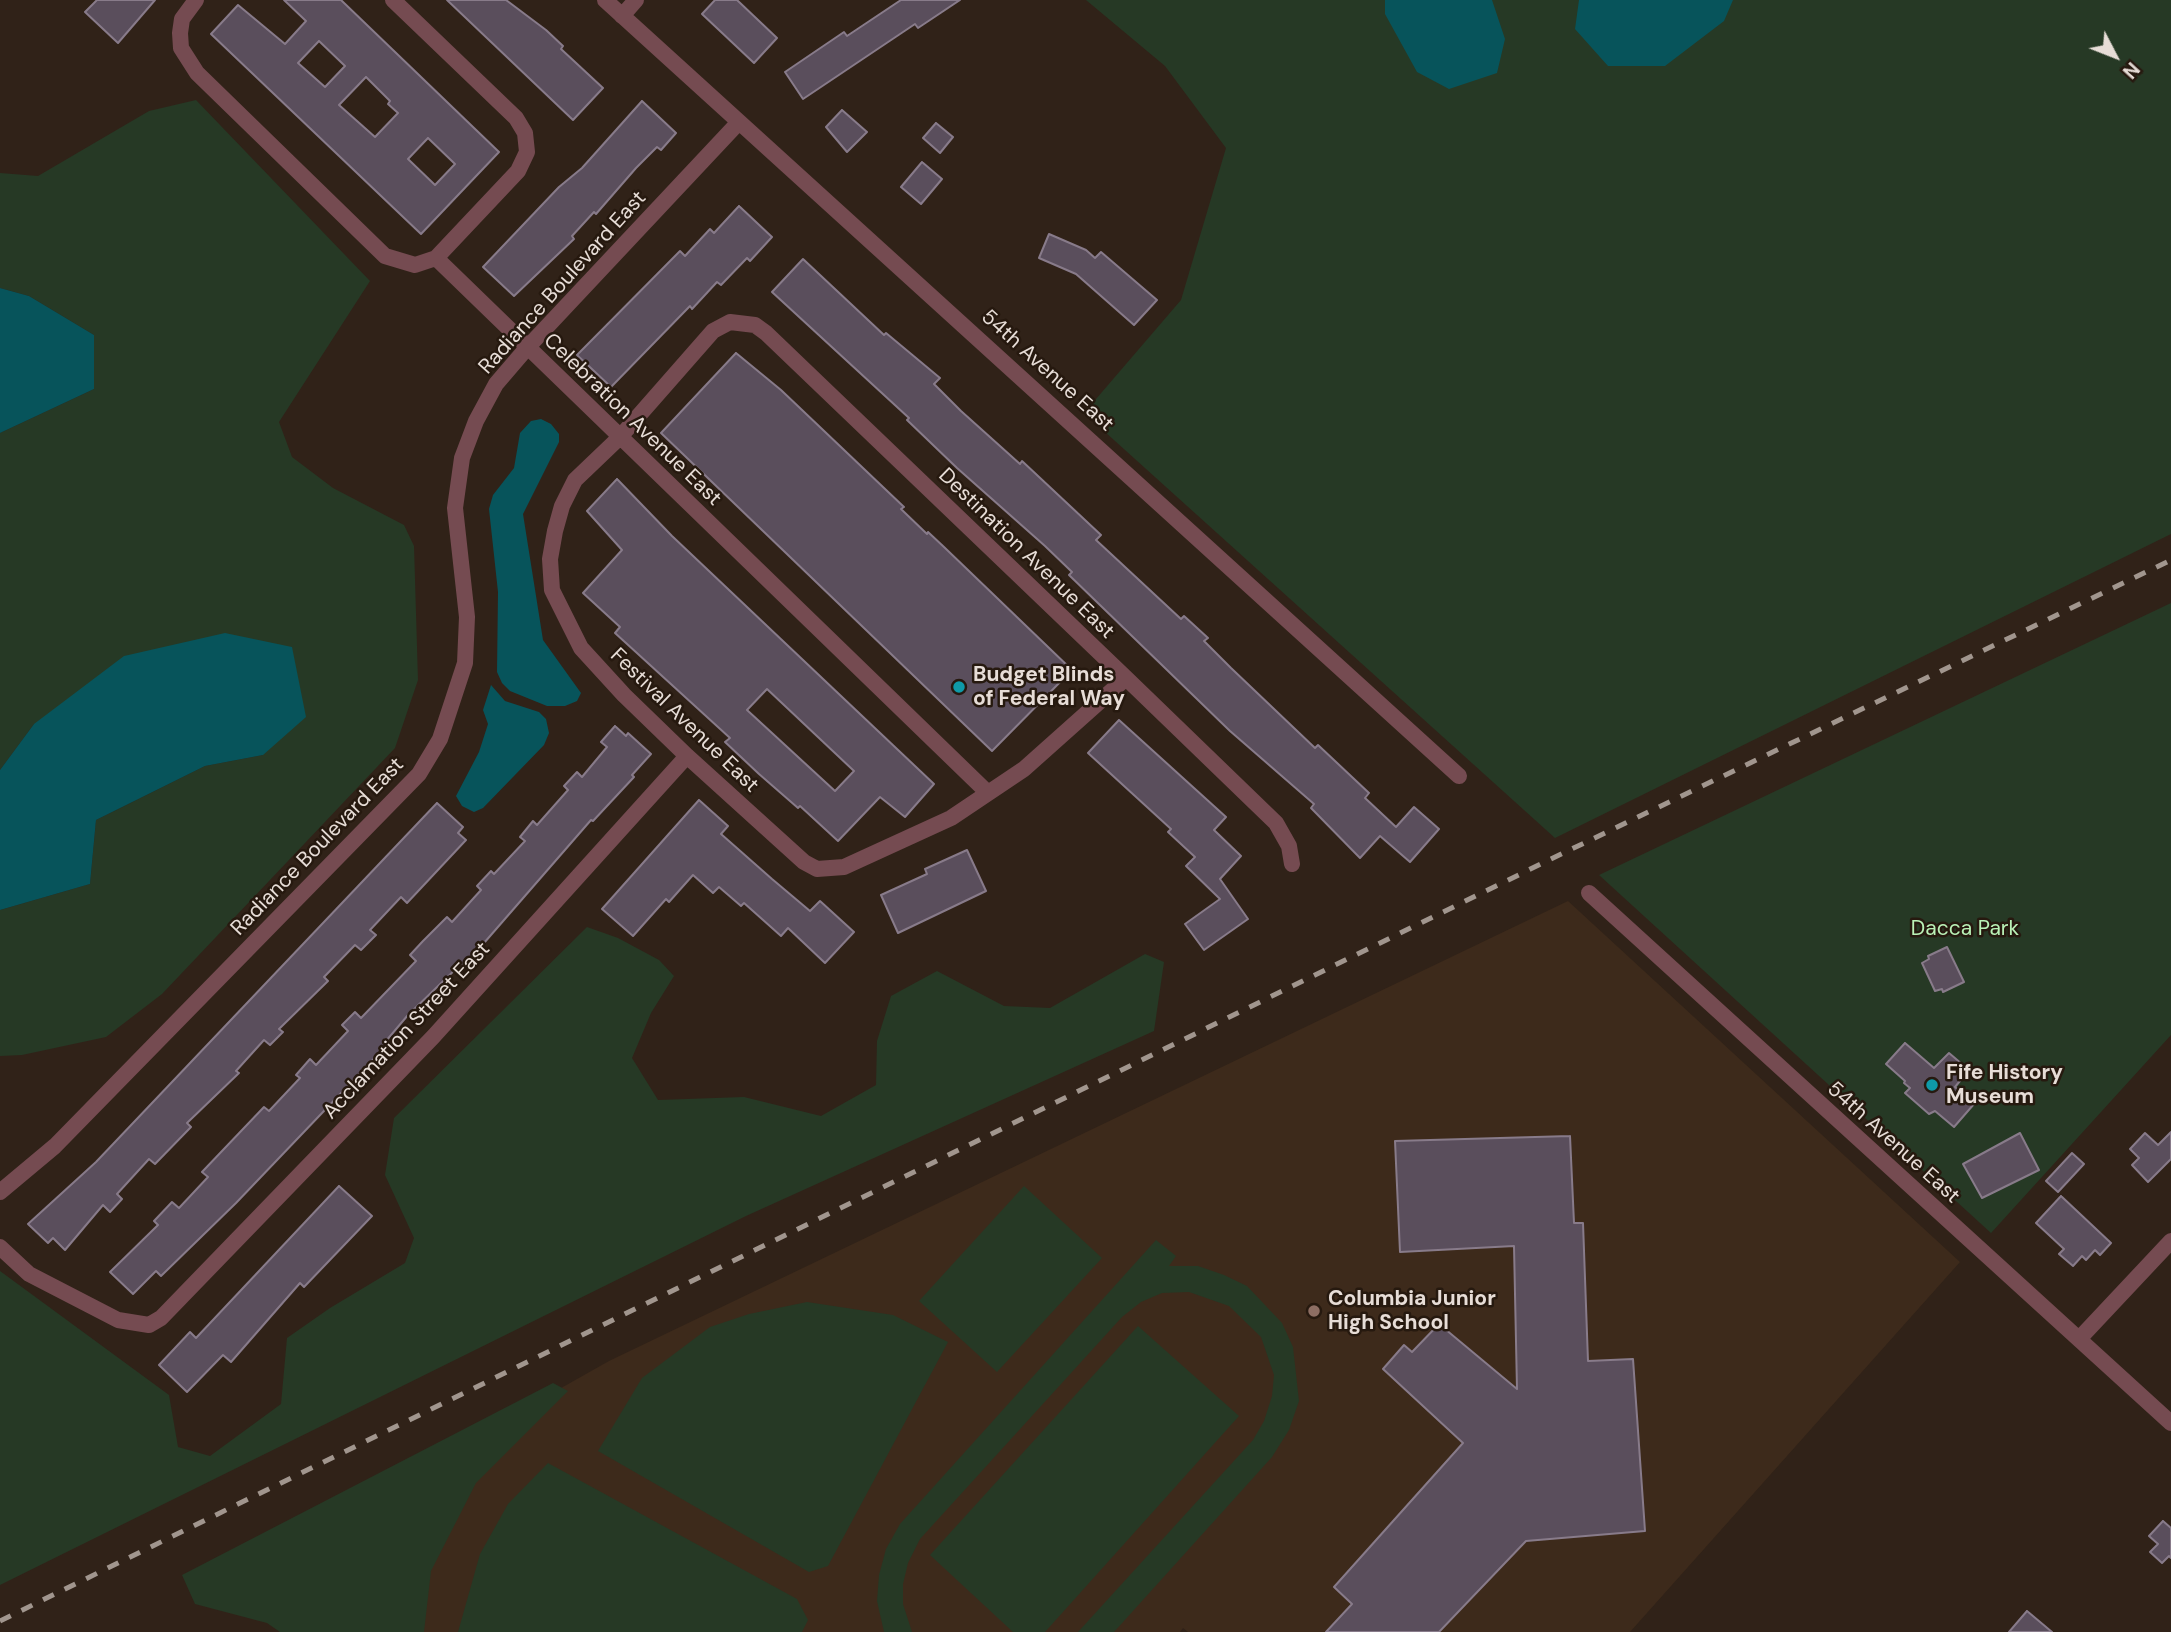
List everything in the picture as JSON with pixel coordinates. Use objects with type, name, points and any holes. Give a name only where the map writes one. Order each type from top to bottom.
[{"type":"street","points":[[196,0],[182,19],[181,48],[197,73],[385,256],[415,265],[436,258],[518,171],[524,162],[527,142],[516,118],[393,0]]},
{"type":"street","name":"54th Avenue East","points":[[605,0],[1459,776]]},
{"type":"street","points":[[622,16],[636,0]]},
{"type":"street","name":"Radiance Boulevard East","points":[[0,1192],[55,1146],[419,774],[440,739],[465,663],[467,617],[455,508],[462,458],[476,421],[496,384],[526,349],[739,122]]},
{"type":"street","name":"Celebration Avenue East","points":[[436,258],[526,349],[988,793]]},
{"type":"street","name":"Festival Avenue East","points":[[739,322],[730,321],[713,331],[620,437],[575,480],[562,506],[550,559],[552,590],[581,648],[624,695],[687,756],[804,862],[817,869],[844,867],[951,818],[988,793]]},
{"type":"street","name":"Destination Avenue East","points":[[739,322],[755,325],[765,333],[1276,822],[1289,846],[1292,864]]},
{"type":"street","points":[[988,793],[1024,769],[1126,678]]},
{"type":"street","name":"Acclamation Street East","points":[[0,1247],[29,1274],[118,1320],[149,1325],[161,1318],[433,1037],[687,756]]},
{"type":"street","name":"54th Avenue East","points":[[1589,892],[2171,1423]]},
{"type":"street","points":[[2079,1339],[2171,1241]]},
{"type":"shaded area","name":"Columbia Junior High School","points":[[1568,901],[1960,1262],[1630,1632],[1188,1632],[1183,1628],[1180,1632],[318,1632],[258,1559],[609,1361]]},
{"type":"green space","points":[[1086,0],[2171,0],[2171,534],[1555,838],[1084,413],[1181,300],[1226,148],[1165,66]]},
{"type":"green space","points":[[196,100],[370,281],[279,422],[292,457],[333,488],[404,525],[414,546],[418,680],[395,748],[162,994],[106,1037],[22,1055],[0,1056],[0,910],[90,884],[96,820],[205,766],[263,755],[34,724],[0,770],[0,433],[94,389],[94,335],[29,296],[0,288],[0,173],[38,176],[149,111]]},
{"type":"green space","name":"Dacca Park","points":[[2171,603],[2171,1035],[1991,1233],[1599,875]]},
{"type":"green space","points":[[587,927],[618,938],[659,960],[674,976],[651,1013],[632,1058],[658,1100],[744,1097],[821,1116],[876,1085],[877,1041],[891,996],[937,971],[1004,1006],[1050,1008],[1145,954],[1164,962],[1154,1031],[746,1216],[0,1585],[0,1271],[169,1395],[178,1447],[210,1456],[281,1404],[287,1338],[330,1308],[405,1263],[414,1238],[385,1175],[394,1118]]},
{"type":"green space","points":[[1024,1186],[1102,1258],[997,1372],[919,1301]]},
{"type":"green space","points":[[1156,1240],[1176,1256],[1169,1266],[1198,1266],[1247,1286],[1282,1323],[1293,1347],[1299,1401],[1289,1430],[1272,1457],[1114,1632],[1078,1632],[1253,1440],[1264,1421],[1272,1396],[1274,1375],[1261,1337],[1229,1306],[1189,1292],[1162,1293],[1141,1302],[1122,1317],[920,1539],[908,1563],[903,1584],[903,1604],[912,1632],[884,1632],[877,1601],[879,1575],[886,1549],[900,1524]]},
{"type":"green space","points":[[807,1302],[893,1315],[948,1342],[828,1566],[809,1572],[598,1451],[642,1378],[710,1327],[749,1314]]},
{"type":"green space","points":[[1138,1326],[1239,1416],[1045,1632],[1013,1632],[930,1555]]},
{"type":"green space","points":[[553,1383],[568,1391],[476,1483],[431,1571],[424,1632],[280,1632],[267,1623],[195,1604],[182,1575]]},
{"type":"green space","points":[[548,1463],[797,1599],[808,1620],[802,1632],[458,1632],[480,1554],[508,1504]]},
{"type":"water","points":[[1385,0],[1492,0],[1505,39],[1497,73],[1449,89],[1417,72],[1385,14]]},
{"type":"water","points":[[1579,0],[1733,0],[1724,21],[1665,66],[1608,66],[1575,29]]},
{"type":"water","points":[[0,288],[29,296],[94,335],[94,389],[0,433]]},
{"type":"water","points":[[541,419],[551,424],[559,434],[559,442],[523,514],[543,640],[581,693],[577,701],[565,706],[547,706],[510,691],[497,672],[498,592],[489,509],[493,495],[514,468],[520,433],[531,421]]},
{"type":"water","points":[[225,633],[292,647],[306,717],[263,755],[205,766],[96,820],[90,884],[0,910],[0,770],[34,724],[124,656]]},
{"type":"water","points":[[491,685],[505,701],[539,712],[546,719],[549,733],[544,745],[483,808],[474,812],[462,806],[456,796],[479,752],[488,724],[483,710]]},
{"type":"building","points":[[97,0],[155,0],[118,43],[85,12]]},
{"type":"building","points":[[284,0],[341,0],[499,152],[421,234],[211,34],[238,5],[285,44],[306,21]],"holes":[[[319,41],[345,66],[325,87],[298,63]],[[366,77],[398,113],[375,137],[339,105]],[[428,138],[455,164],[435,185],[408,159]]]},
{"type":"building","points":[[447,0],[506,0],[546,30],[563,46],[561,49],[603,88],[573,120]]},
{"type":"building","points":[[715,0],[737,0],[777,38],[754,63],[702,14]]},
{"type":"building","points":[[901,0],[960,0],[918,28],[915,24],[803,99],[785,72],[844,32],[847,36]]},
{"type":"building","points":[[642,101],[676,133],[661,150],[657,147],[636,168],[596,214],[594,212],[572,236],[574,239],[514,296],[483,267],[559,187],[582,168]]},
{"type":"building","points":[[842,110],[867,132],[847,152],[826,127]]},
{"type":"building","points":[[936,123],[953,137],[940,153],[923,138]]},
{"type":"building","points":[[922,162],[942,179],[921,204],[901,187]]},
{"type":"building","points":[[739,206],[772,237],[750,261],[747,258],[721,285],[717,282],[692,309],[690,306],[611,387],[577,355],[680,251],[685,256],[710,229],[714,233]]},
{"type":"building","points":[[1049,234],[1086,250],[1095,258],[1101,252],[1157,300],[1134,325],[1076,274],[1039,258]]},
{"type":"building","points":[[803,259],[884,335],[886,333],[940,378],[934,384],[961,411],[1020,464],[1022,461],[1101,535],[1096,540],[1181,619],[1184,616],[1208,638],[1204,641],[1315,748],[1318,745],[1369,793],[1365,798],[1396,827],[1414,807],[1439,829],[1410,862],[1380,836],[1360,858],[1311,808],[1314,804],[1230,731],[1069,575],[1072,572],[1045,546],[957,468],[907,420],[909,418],[772,292]]},
{"type":"building","points":[[736,353],[781,390],[904,507],[901,509],[1072,670],[992,751],[661,433]]},
{"type":"building","points":[[617,479],[672,536],[934,784],[905,817],[880,797],[838,841],[725,742],[730,738],[615,633],[620,627],[583,593],[622,550],[587,511]],"holes":[[[767,689],[854,771],[835,791],[747,710]]]},
{"type":"building","points":[[1119,720],[1226,817],[1214,830],[1241,856],[1220,879],[1248,919],[1204,950],[1185,924],[1220,899],[1186,866],[1195,857],[1168,832],[1171,829],[1088,753]]},
{"type":"building","points":[[615,726],[626,736],[628,733],[651,754],[632,775],[634,777],[593,821],[591,820],[464,966],[461,964],[408,1015],[386,1041],[388,1044],[236,1203],[161,1276],[156,1271],[133,1294],[110,1272],[158,1225],[154,1221],[172,1202],[179,1208],[208,1177],[202,1172],[264,1107],[269,1111],[300,1078],[296,1075],[310,1059],[316,1065],[348,1031],[342,1025],[355,1012],[361,1018],[416,961],[410,955],[447,917],[452,922],[481,890],[477,886],[491,871],[494,874],[525,841],[520,837],[533,821],[537,825],[568,790],[564,786],[577,772],[582,777],[607,747],[601,742]]},
{"type":"building","points":[[699,800],[728,826],[721,834],[772,879],[810,911],[820,901],[854,932],[825,963],[788,928],[781,936],[744,903],[741,906],[719,887],[713,893],[693,875],[669,902],[666,899],[633,936],[602,909]]},
{"type":"building","points":[[437,803],[463,827],[458,833],[466,840],[407,903],[401,897],[370,930],[376,935],[361,950],[355,945],[324,977],[328,981],[279,1029],[283,1032],[270,1045],[264,1040],[236,1071],[239,1073],[187,1123],[191,1127],[155,1164],[149,1159],[117,1194],[122,1199],[110,1212],[103,1205],[65,1250],[53,1238],[48,1243],[28,1224],[96,1162]]},
{"type":"building","points":[[967,850],[986,891],[898,933],[881,895],[927,874],[925,869]]},
{"type":"building","points":[[1947,947],[1964,982],[1943,992],[1942,989],[1935,991],[1922,963],[1929,959],[1928,956]]},
{"type":"building","name":"Fife History Museum","points":[[1905,1043],[1934,1068],[1949,1053],[1969,1070],[1955,1087],[1974,1104],[1954,1127],[1935,1111],[1929,1114],[1905,1093],[1910,1088],[1886,1064]]},
{"type":"building","points":[[2171,1132],[2171,1159],[2148,1182],[2132,1165],[2139,1158],[2130,1149],[2145,1133],[2158,1145]]},
{"type":"building","points":[[2020,1133],[2039,1170],[1982,1198],[1963,1164]]},
{"type":"building","points":[[1570,1136],[1574,1223],[1583,1223],[1588,1361],[1633,1359],[1645,1531],[1526,1541],[1439,1632],[1326,1632],[1352,1604],[1334,1587],[1463,1443],[1383,1369],[1404,1345],[1412,1352],[1439,1324],[1517,1389],[1514,1246],[1400,1252],[1395,1141]]},
{"type":"building","points":[[2072,1153],[2084,1164],[2058,1192],[2046,1181]]},
{"type":"building","points":[[339,1186],[372,1216],[304,1287],[300,1283],[231,1362],[223,1355],[187,1392],[159,1365],[190,1332],[196,1338]]},
{"type":"building","points":[[2061,1196],[2111,1243],[2100,1255],[2095,1250],[2086,1260],[2082,1256],[2073,1266],[2059,1254],[2064,1249],[2036,1223]]},
{"type":"building","points":[[2163,1521],[2171,1528],[2171,1558],[2169,1556],[2162,1563],[2150,1552],[2158,1544],[2149,1536]]},
{"type":"building","points":[[2027,1611],[2052,1632],[2009,1632]]},
{"type":"railway","points":[[0,1621],[1551,859],[2171,560]]},
{"type":"place","name":"Budget Blinds of Federal Way","points":[[959,687]]},
{"type":"place","name":"Fife History Museum","points":[[1932,1085]]},
{"type":"place","name":"Columbia Junior High School","points":[[1314,1311]]}]
